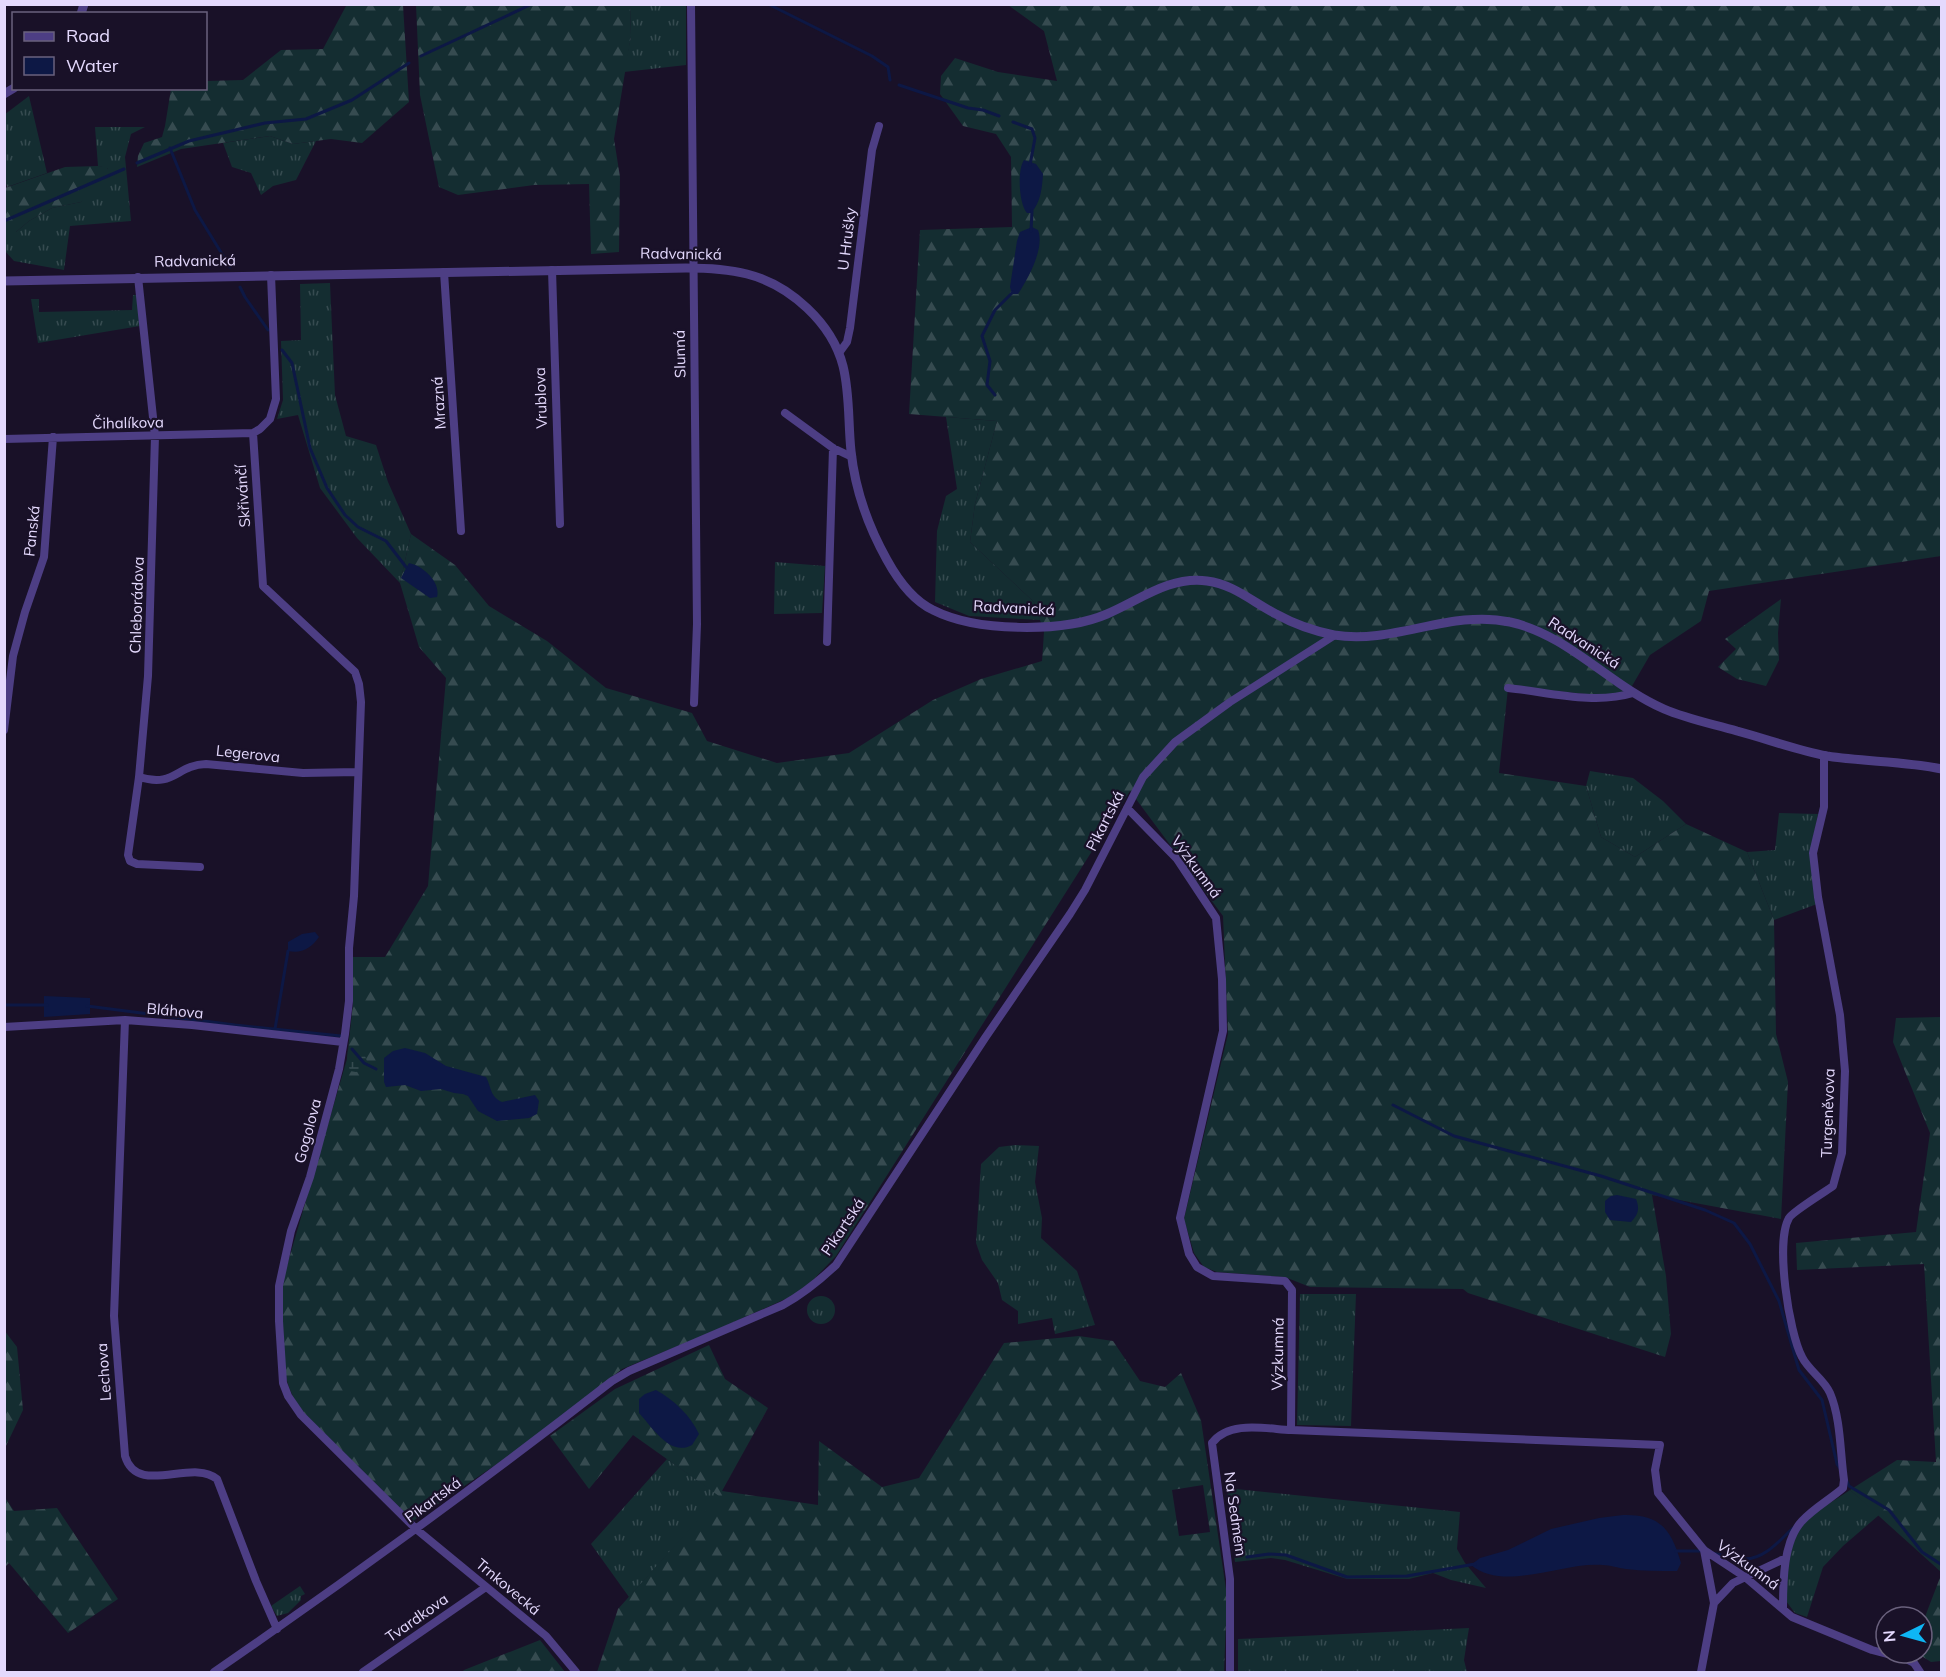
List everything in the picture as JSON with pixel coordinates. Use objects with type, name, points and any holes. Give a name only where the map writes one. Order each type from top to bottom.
[{"type":"street","name":"Slunná","points":[[691,4],[697,612],[694,703]]},
{"type":"street","name":"U Hrušky","points":[[839,353],[847,342],[850,328],[872,150],[879,126]]},
{"type":"street","name":"Radvanická","points":[[4,281],[692,268],[730,270],[750,274],[792,296],[814,316],[839,353],[847,386],[852,458],[863,506],[887,561],[911,594],[926,607],[942,614],[966,621],[1008,626],[1040,627],[1072,624],[1103,616],[1156,589],[1177,583],[1203,580],[1228,587],[1298,624],[1335,635],[1369,636],[1464,619],[1480,618],[1507,622],[1552,637],[1633,693],[1671,712],[1824,755],[1941,769]]},
{"type":"street","name":"Vrublova","points":[[552,270],[560,524]]},
{"type":"street","name":"Mrazná","points":[[444,272],[461,531]]},
{"type":"street","points":[[253,433],[270,419],[276,399],[271,275]]},
{"type":"street","name":"Chleborádova","points":[[138,278],[155,436],[148,666],[139,777],[128,853],[129,860],[137,864],[200,867]]},
{"type":"street","points":[[785,413],[852,458]]},
{"type":"street","name":"Čihalíkova","points":[[4,440],[253,433]]},
{"type":"street","name":"Skřivánčí","points":[[253,433],[263,586],[344,660],[355,672],[359,684]]},
{"type":"street","name":"Panská","points":[[4,730],[13,656],[44,557],[53,437]]},
{"type":"street","points":[[827,642],[833,447]]},
{"type":"street","name":"Pikartská","points":[[214,1672],[516,1456],[612,1381],[629,1371],[783,1305],[802,1294],[831,1270],[1070,914],[1085,890],[1143,777],[1174,742],[1230,702],[1335,635]]},
{"type":"street","name":"Gogolova","points":[[359,684],[361,702],[354,896],[349,948],[349,1001],[331,1100],[310,1177],[291,1230],[281,1271],[278,1299],[282,1376],[288,1396],[301,1415],[416,1529]]},
{"type":"street","points":[[1508,688],[1598,698],[1614,698],[1633,693]]},
{"type":"street","name":"Turgeněvova","points":[[1783,1608],[1786,1558],[1796,1528],[1817,1507],[1843,1488],[1844,1480],[1835,1412],[1830,1393],[1806,1365],[1789,1321],[1784,1242],[1785,1226],[1790,1215],[1833,1186],[1842,1153],[1845,1071],[1840,1015],[1818,897],[1813,853],[1824,807],[1824,755]]},
{"type":"street","name":"Legerova","points":[[139,777],[161,781],[194,766],[206,764],[303,773],[357,772]]},
{"type":"street","name":"Výzkumná","points":[[1127,808],[1177,859],[1216,918],[1222,979],[1223,1031],[1180,1218],[1189,1254],[1204,1273],[1285,1281],[1292,1290],[1291,1430],[1660,1446],[1655,1470],[1658,1493],[1704,1550],[1745,1577],[1783,1608]]},
{"type":"street","name":"Bláhova","points":[[4,1027],[124,1020],[192,1025],[343,1042]]},
{"type":"street","name":"Lechova","points":[[124,1020],[114,1316],[125,1456],[130,1467],[144,1475],[200,1473],[210,1474],[217,1479],[277,1629]]},
{"type":"street","name":"Na Sedmém","points":[[1230,1672],[1230,1579],[1212,1443],[1219,1436],[1245,1427],[1291,1430]]},
{"type":"street","name":"Trnkovecká","points":[[416,1529],[546,1636],[576,1672]]},
{"type":"street","points":[[1701,1672],[1714,1602],[1704,1550]]},
{"type":"street","points":[[1714,1602],[1733,1583],[1786,1558]]},
{"type":"street","name":"Tvardkova","points":[[363,1672],[486,1587]]},
{"type":"street","points":[[1783,1608],[1792,1617],[1872,1650],[1906,1659],[1914,1663],[1920,1672]]},
{"type":"green space","points":[[403,5],[409,102],[362,143],[331,139],[293,144],[270,136],[181,149],[137,167],[138,156],[144,143],[162,137],[171,90],[207,90],[207,81],[243,80],[281,50],[323,49],[346,6]]},
{"type":"green space","points":[[416,5],[630,5],[631,36],[614,139],[620,177],[619,252],[591,254],[589,184],[534,185],[458,195],[439,187],[420,95]]},
{"type":"green space","points":[[630,5],[686,5],[686,65],[624,72],[631,36]]},
{"type":"green space","points":[[1008,5],[1941,5],[1941,556],[1709,591],[1701,621],[1650,655],[1625,698],[1508,686],[1499,773],[1586,786],[1601,837],[1635,857],[1686,824],[1747,852],[1774,920],[1776,1034],[1788,1082],[1781,1219],[1652,1195],[1666,1276],[1671,1334],[1665,1357],[1468,1293],[1463,1289],[1310,1287],[1285,1277],[1217,1272],[1204,1267],[1194,1253],[1184,1219],[1228,1034],[1223,916],[1130,791],[836,1256],[812,1281],[792,1296],[622,1369],[526,1444],[413,1521],[303,1412],[295,1400],[286,1377],[284,1363],[282,1283],[347,1059],[353,1004],[353,957],[385,957],[428,886],[446,678],[419,647],[400,583],[411,534],[455,565],[489,606],[547,641],[606,688],[692,713],[707,741],[777,763],[849,753],[933,700],[981,679],[1042,661],[1044,632],[1034,602],[970,542],[975,504],[997,421],[909,414],[920,230],[1012,227],[1011,157],[996,134],[963,126],[940,94],[941,76],[955,58],[998,72],[1057,81],[1044,31]]},
{"type":"green space","points":[[29,96],[47,173],[7,187],[4,177],[4,115]]},
{"type":"green space","points":[[95,127],[145,127],[131,134],[125,157],[131,221],[70,226],[64,270],[14,261],[5,251],[4,232],[16,232],[29,221],[52,208],[81,202],[108,168],[98,166]]},
{"type":"green space","points":[[270,136],[293,144],[316,141],[296,180],[273,186],[261,195],[251,173],[232,167],[223,143]]},
{"type":"green space","points":[[65,167],[108,167],[104,184],[81,202],[52,208],[29,221],[16,232],[5,232],[5,188]]},
{"type":"green space","points":[[330,283],[335,395],[346,436],[376,445],[388,482],[411,534],[400,583],[357,538],[320,488],[298,415],[277,419],[283,400],[281,341],[301,340],[300,284]]},
{"type":"green space","points":[[133,295],[138,295],[140,326],[38,343],[31,299],[39,299],[39,312],[132,310]]},
{"type":"green space","points":[[946,417],[997,421],[975,504],[970,542],[1034,602],[1040,620],[969,616],[935,602],[937,531],[946,496],[957,489]]},
{"type":"green space","points":[[775,562],[825,566],[822,613],[774,614]]},
{"type":"green space","points":[[1781,599],[1778,633],[1779,660],[1766,686],[1737,679],[1718,667],[1736,649],[1725,639]]},
{"type":"green space","points":[[1590,771],[1633,778],[1663,801],[1686,824],[1635,857],[1601,837],[1586,786]]},
{"type":"green space","points":[[1779,813],[1818,814],[1810,853],[1817,904],[1774,920],[1747,852],[1775,850]]},
{"type":"green space","points":[[1942,1017],[1941,1572],[1850,1490],[1897,1460],[1936,1462],[1924,1264],[1797,1270],[1796,1243],[1916,1232],[1930,1133],[1893,1042],[1896,1018]]},
{"type":"green space","points":[[348,1050],[355,1050],[365,1056],[368,1064],[366,1069],[350,1071],[347,1059]]},
{"type":"green space","points":[[1039,1146],[1035,1182],[1042,1218],[1041,1238],[1077,1271],[1095,1325],[1055,1334],[1052,1318],[1018,1324],[1018,1311],[1002,1300],[998,1283],[982,1260],[976,1243],[981,1164],[999,1147]]},
{"type":"green space","points":[[1300,1294],[1356,1294],[1351,1426],[1297,1425]]},
{"type":"green space","points":[[821,1296],[831,1300],[835,1310],[831,1320],[821,1324],[811,1320],[807,1310],[811,1300]]},
{"type":"green space","points":[[4,1330],[17,1347],[23,1410],[5,1448]]},
{"type":"green space","points":[[1079,1336],[1113,1341],[1140,1381],[1165,1387],[1181,1373],[1201,1420],[1227,1596],[1224,1672],[597,1672],[618,1609],[719,1496],[633,1435],[589,1489],[550,1436],[615,1389],[709,1345],[725,1379],[768,1408],[722,1491],[818,1505],[819,1441],[882,1487],[919,1478],[1004,1343]],"holes":[[[1203,1485],[1210,1532],[1179,1536],[1172,1490]]]},
{"type":"green space","points":[[667,1459],[720,1496],[629,1597],[591,1544]]},
{"type":"green space","points":[[1227,1488],[1460,1512],[1457,1549],[1465,1563],[1486,1588],[1451,1580],[1433,1573],[1409,1579],[1347,1579],[1285,1560],[1271,1558],[1235,1562]]},
{"type":"green space","points":[[1850,1490],[1879,1515],[1823,1567],[1807,1617],[1795,1613],[1786,1601],[1789,1563],[1796,1536],[1811,1517]]},
{"type":"green space","points":[[4,1496],[14,1511],[57,1508],[118,1599],[68,1633],[9,1563],[5,1567]]},
{"type":"green space","points":[[1941,1575],[1941,1661],[1934,1662],[1934,1605],[1930,1605]]},
{"type":"green space","points":[[300,1586],[305,1594],[301,1596],[301,1600],[288,1613],[277,1616],[271,1606]]},
{"type":"green space","points":[[1469,1628],[1464,1660],[1467,1672],[1238,1672],[1238,1639]]},
{"type":"green space","points":[[540,1640],[565,1672],[462,1672],[464,1670]]},
{"type":"water","points":[[1024,160],[1036,164],[1043,174],[1039,200],[1031,213],[1027,213],[1022,203],[1020,171]]},
{"type":"water","points":[[1032,227],[1038,230],[1040,237],[1037,254],[1031,272],[1018,294],[1012,294],[1010,287],[1017,241],[1020,232]]},
{"type":"water","points":[[409,563],[420,567],[434,580],[438,591],[437,597],[430,598],[401,578]]},
{"type":"water","points":[[315,932],[319,937],[309,947],[298,952],[288,951],[288,942],[302,934]]},
{"type":"water","points":[[44,996],[90,998],[90,1014],[44,1017]]},
{"type":"water","points":[[405,1048],[425,1053],[446,1066],[486,1077],[493,1094],[502,1102],[535,1095],[539,1101],[537,1114],[529,1118],[497,1121],[478,1111],[468,1096],[463,1094],[441,1089],[421,1091],[405,1085],[386,1087],[384,1058],[393,1051]]},
{"type":"water","points":[[1617,1195],[1636,1199],[1638,1212],[1631,1222],[1610,1220],[1605,1212],[1605,1201]]},
{"type":"water","points":[[656,1390],[681,1409],[695,1427],[699,1434],[692,1445],[684,1448],[669,1444],[639,1413],[639,1399]]},
{"type":"water","points":[[1623,1515],[1646,1517],[1668,1532],[1681,1563],[1677,1571],[1587,1565],[1535,1574],[1500,1576],[1485,1573],[1471,1565],[1480,1558],[1508,1550],[1551,1529]]},
{"type":"waterway","points":[[421,56],[532,4]]},
{"type":"waterway","points":[[768,4],[872,56],[888,67],[890,80]]},
{"type":"waterway","points":[[137,163],[189,141],[265,123],[306,119],[352,100],[409,63]]},
{"type":"waterway","points":[[899,85],[999,116]]},
{"type":"waterway","points":[[1013,122],[1032,129],[1035,138],[1030,165]]},
{"type":"waterway","points":[[170,148],[195,210],[230,267]]},
{"type":"waterway","points":[[4,221],[124,169]]},
{"type":"waterway","points":[[1031,231],[1032,211]]},
{"type":"waterway","points":[[240,287],[268,330]]},
{"type":"waterway","points":[[995,395],[987,385],[990,361],[982,336],[995,310],[1013,292]]},
{"type":"waterway","points":[[282,350],[292,363],[310,448],[327,488],[345,515],[358,527],[386,541],[406,567]]},
{"type":"waterway","points":[[275,1029],[288,951]]},
{"type":"waterway","points":[[4,1005],[47,1005]]},
{"type":"waterway","points":[[87,1006],[341,1036]]},
{"type":"waterway","points":[[352,1049],[364,1063],[376,1069]]},
{"type":"waterway","points":[[1393,1105],[1454,1136],[1601,1176],[1705,1210],[1734,1223],[1750,1244],[1779,1301],[1799,1370],[1822,1400],[1837,1464],[1841,1470]]},
{"type":"waterway","points":[[1847,1481],[1849,1486],[1889,1510],[1922,1552],[1942,1565]]},
{"type":"waterway","points":[[1712,1553],[1745,1559],[1759,1556],[1772,1548],[1793,1528]]},
{"type":"waterway","points":[[1676,1551],[1703,1551]]},
{"type":"waterway","points":[[1247,1557],[1269,1554],[1286,1555],[1347,1577],[1407,1576],[1475,1564]]}]
